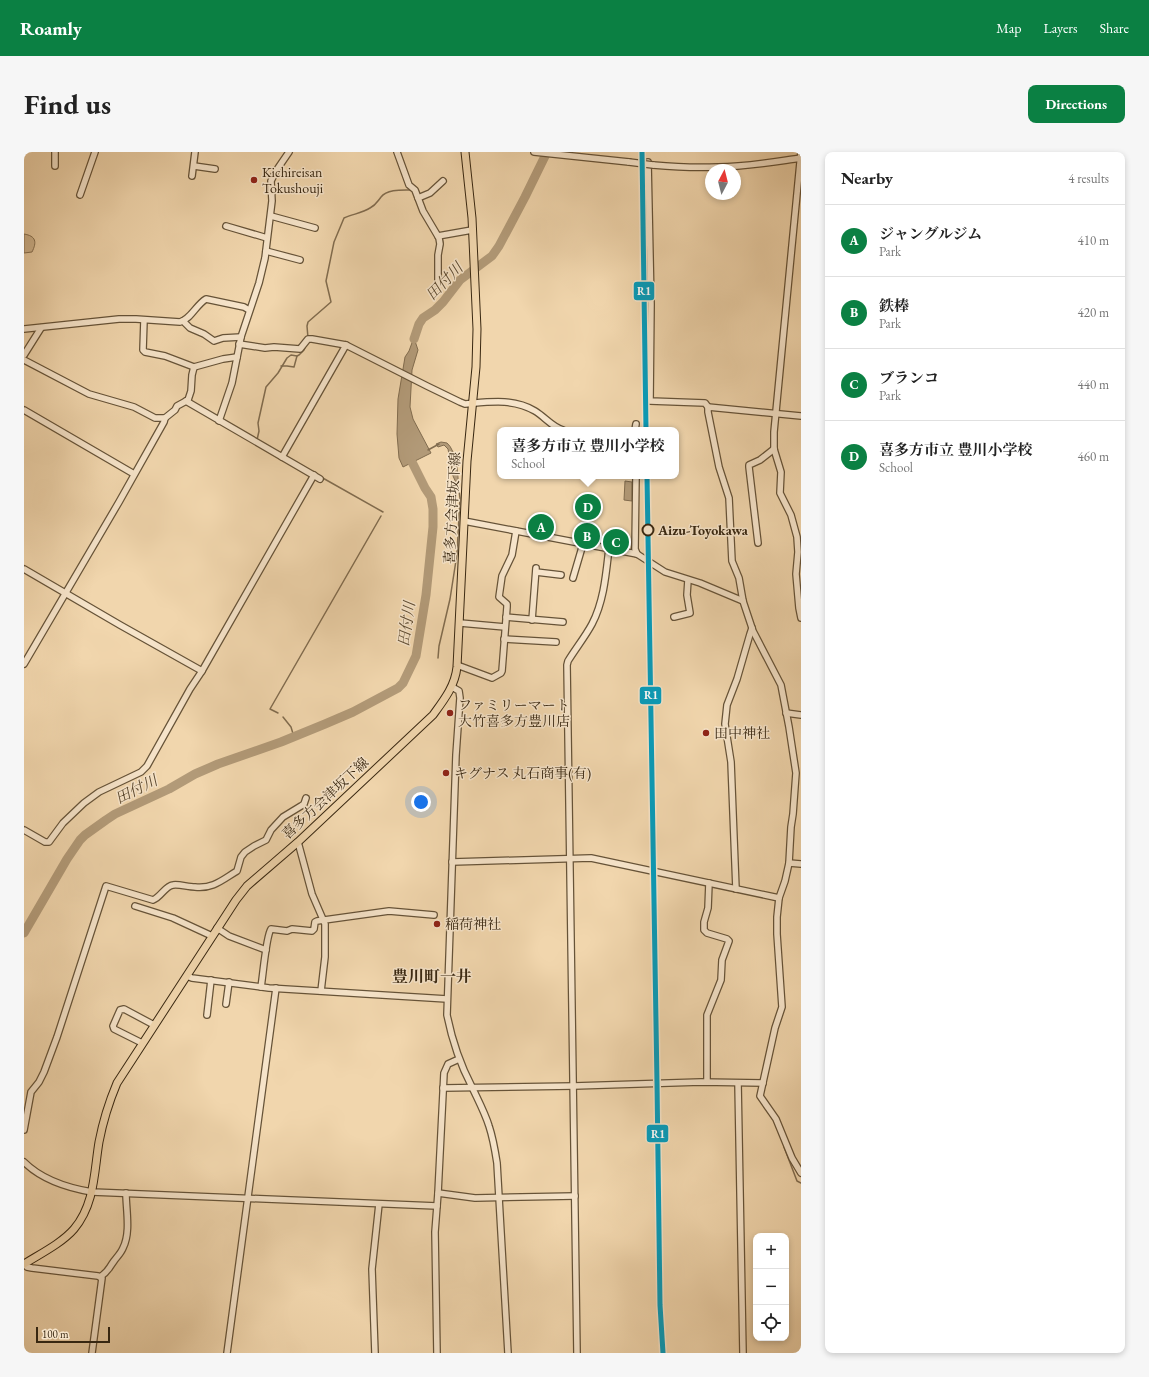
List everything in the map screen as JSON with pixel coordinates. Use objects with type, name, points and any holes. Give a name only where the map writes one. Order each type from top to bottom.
[{"type":"main road","name":"喜多方会津坂下線","points":[[24,1264],[73,1230],[86,1210],[92,1192],[99,1140],[109,1101],[117,1083],[242,891],[298,842],[433,715],[444,702],[452,687],[456,675],[457,665],[467,461],[476,357],[472,230],[465,152]]},
{"type":"street","points":[[55,152],[55,166]]},
{"type":"street","points":[[80,195],[95,152]]},
{"type":"street","points":[[192,176],[195,152]]},
{"type":"street","points":[[219,421],[232,383],[239,344],[259,283],[266,251],[271,216],[271,181],[276,171],[290,152]]},
{"type":"street","points":[[397,152],[409,185],[415,190],[423,212],[438,236],[440,244],[438,255],[438,283]]},
{"type":"street","points":[[534,152],[685,167],[719,168],[754,165],[801,156],[775,414],[774,450],[781,472],[781,495],[791,515],[797,536],[798,552],[796,574],[801,618]]},
{"type":"street","points":[[651,163],[650,401],[705,403],[708,407],[801,416]]},
{"type":"street","points":[[194,166],[215,169]]},
{"type":"street","points":[[418,198],[430,193],[443,181]]},
{"type":"street","points":[[271,216],[314,228]]},
{"type":"street","points":[[226,226],[267,238]]},
{"type":"street","points":[[438,236],[472,230]]},
{"type":"street","points":[[266,251],[300,260]]},
{"type":"street","points":[[24,329],[111,319],[180,322],[183,321],[200,303],[206,299],[244,307],[249,310]]},
{"type":"street","points":[[144,320],[145,352],[165,356],[194,367],[218,360],[237,357]]},
{"type":"street","points":[[183,321],[190,328],[213,340],[241,337]]},
{"type":"street","points":[[24,355],[41,328]]},
{"type":"street","points":[[239,344],[264,348],[274,347],[300,349],[308,339],[346,345],[465,404],[505,402],[519,404],[535,411],[556,427]]},
{"type":"street","points":[[282,457],[346,345]]},
{"type":"street","points":[[24,360],[50,375],[89,394],[134,407],[156,418],[165,418]]},
{"type":"street","points":[[24,664],[165,418],[181,403],[186,401],[191,391],[194,367]]},
{"type":"street","points":[[186,401],[320,479]]},
{"type":"street","points":[[708,407],[719,467],[729,498],[732,561],[739,578],[743,601],[752,628],[781,685],[796,773],[789,863],[779,898],[777,934],[782,1007],[760,1096],[776,1119],[792,1158],[801,1173]]},
{"type":"street","points":[[24,410],[134,474]]},
{"type":"street","points":[[758,543],[758,530],[749,465],[760,460],[774,450]]},
{"type":"street","points":[[24,830],[45,842],[49,842],[66,819],[99,792],[142,772],[145,769],[190,688],[202,671],[314,475]]},
{"type":"street","points":[[636,479],[635,549],[637,554]]},
{"type":"street","points":[[464,521],[637,554],[665,572],[743,601]]},
{"type":"street","points":[[457,665],[492,678],[501,673],[506,604],[499,597],[501,579],[512,554],[516,531]]},
{"type":"street","points":[[573,578],[583,544]]},
{"type":"street","points":[[577,1353],[567,665],[568,661],[591,625],[599,607],[606,573],[609,548]]},
{"type":"street","points":[[24,569],[202,671]]},
{"type":"street","points":[[532,620],[536,570],[561,575]]},
{"type":"street","points":[[674,617],[690,613],[687,595],[688,580]]},
{"type":"street","points":[[506,617],[563,622]]},
{"type":"street","points":[[460,622],[505,627]]},
{"type":"street","points":[[736,889],[731,762],[725,724],[727,705],[737,679],[752,628]]},
{"type":"street","points":[[504,639],[556,642]]},
{"type":"street","points":[[452,687],[458,691],[460,698],[456,755],[446,999],[447,1014],[459,1059],[484,1112],[492,1137],[496,1163],[508,1353]]},
{"type":"street","points":[[786,712],[801,715]]},
{"type":"street","points":[[24,1130],[31,1092],[39,1082],[44,1072],[58,1037],[106,886],[153,900],[173,885],[199,888],[210,887],[237,871],[241,857],[245,852],[266,840],[271,830],[281,818],[304,804],[306,798]]},
{"type":"street","points":[[298,842],[312,894],[324,920],[326,929],[326,949],[321,990]]},
{"type":"street","points":[[452,862],[598,859],[779,898]]},
{"type":"street","points":[[789,863],[801,864]]},
{"type":"street","points":[[707,1082],[707,1015],[721,980],[722,960],[728,941],[727,939],[707,933],[704,930],[704,922],[708,908],[709,883]]},
{"type":"street","points":[[135,906],[173,918],[212,936]]},
{"type":"street","points":[[261,987],[269,932],[271,929],[287,931],[312,931],[314,929],[315,922],[388,911],[434,915]]},
{"type":"street","points":[[217,928],[229,936],[266,950]]},
{"type":"street","points":[[187,976],[192,978],[261,987],[446,999]]},
{"type":"street","points":[[207,1015],[211,980]]},
{"type":"street","points":[[226,1004],[229,982]]},
{"type":"street","points":[[227,1353],[276,988]]},
{"type":"street","points":[[142,1043],[114,1029],[113,1026],[120,1010],[124,1009],[154,1024]]},
{"type":"street","points":[[437,1353],[435,1232],[444,1073],[446,1066],[459,1059]]},
{"type":"street","points":[[443,1088],[707,1082],[763,1083]]},
{"type":"street","points":[[738,1083],[743,1353]]},
{"type":"street","points":[[24,1162],[38,1174],[52,1181],[92,1192],[437,1206]]},
{"type":"street","points":[[24,1264],[32,1268],[100,1277],[108,1272],[113,1262],[123,1250],[124,1246],[127,1227],[126,1193]]},
{"type":"street","points":[[438,1193],[475,1198],[575,1196]]},
{"type":"street","points":[[375,1353],[372,1269],[379,1204]]},
{"type":"street","points":[[92,1353],[102,1278],[100,1277]]},
{"type":"shaded area","points":[[24,234],[31,236],[35,242],[32,252],[24,253]]},
{"type":"shaded area","points":[[420,325],[415,341],[418,350],[412,370],[410,407],[413,419],[431,453],[403,467],[399,458],[397,434],[398,399],[405,357]]},
{"type":"shaded area","points":[[441,442],[447,443],[453,451],[458,476],[458,487],[453,476],[448,449],[444,445],[438,447],[436,444]]},
{"type":"shaded area","points":[[625,481],[632,482],[632,501],[624,500]]},
{"type":"waterway","name":"田付川","points":[[414,339],[419,324],[423,318],[435,310],[443,302],[460,280],[492,256],[499,246],[525,197],[547,152]]},
{"type":"waterway","points":[[308,338],[308,322],[331,302],[326,281],[334,242],[344,218],[372,207],[384,194],[395,190],[411,190]]},
{"type":"waterway","points":[[442,238],[442,249]]},
{"type":"waterway","points":[[440,273],[442,277]]},
{"type":"waterway","points":[[444,279],[454,288]]},
{"type":"waterway","points":[[257,440],[259,431],[258,423],[266,387],[278,373],[287,358],[291,355],[299,355],[304,350],[307,343]]},
{"type":"waterway","points":[[281,366],[294,367],[297,356]]},
{"type":"waterway","points":[[428,450],[439,444]]},
{"type":"waterway","name":"田付川","points":[[24,933],[67,859],[80,840],[115,814],[218,764],[281,742],[353,712],[398,688],[403,683],[416,656],[426,595],[433,527],[431,497],[407,452]]},
{"type":"waterway","points":[[321,477],[383,512]]},
{"type":"waterway","points":[[438,658],[439,646],[450,599],[457,554],[460,498],[458,483]]},
{"type":"waterway","points":[[278,713],[270,709],[381,516]]},
{"type":"waterway","points":[[283,717],[291,727],[294,737]]},
{"type":"waterway","points":[[784,1147],[797,1181],[801,1183]]},
{"type":"transit line","name":"R1","points":[[642,152],[646,427]]},
{"type":"transit line","name":"R1","points":[[647,479],[660,1305],[663,1353]]},
{"type":"place","name":"Kichireisan Tokushouji","points":[[254,180]]},
{"type":"place","name":"喜多方市立 豊川小学校","points":[[588,507]]},
{"type":"place","name":"ジャングルジム","points":[[541,527]]},
{"type":"place","name":"Aizu-Toyokawa","points":[[648,530]]},
{"type":"place","name":"鉄棒","points":[[587,536]]},
{"type":"place","name":"ブランコ","points":[[616,542]]},
{"type":"place","name":"ファミリーマート 大竹喜多方豊川店","points":[[450,713]]},
{"type":"place","name":"田中神社","points":[[706,733]]},
{"type":"place","name":"キグナス 丸石商事(有)","points":[[446,773]]},
{"type":"place","name":"稲荷神社","points":[[437,924]]},
{"type":"district","name":"豊川町一井","points":[[432,976]]}]
